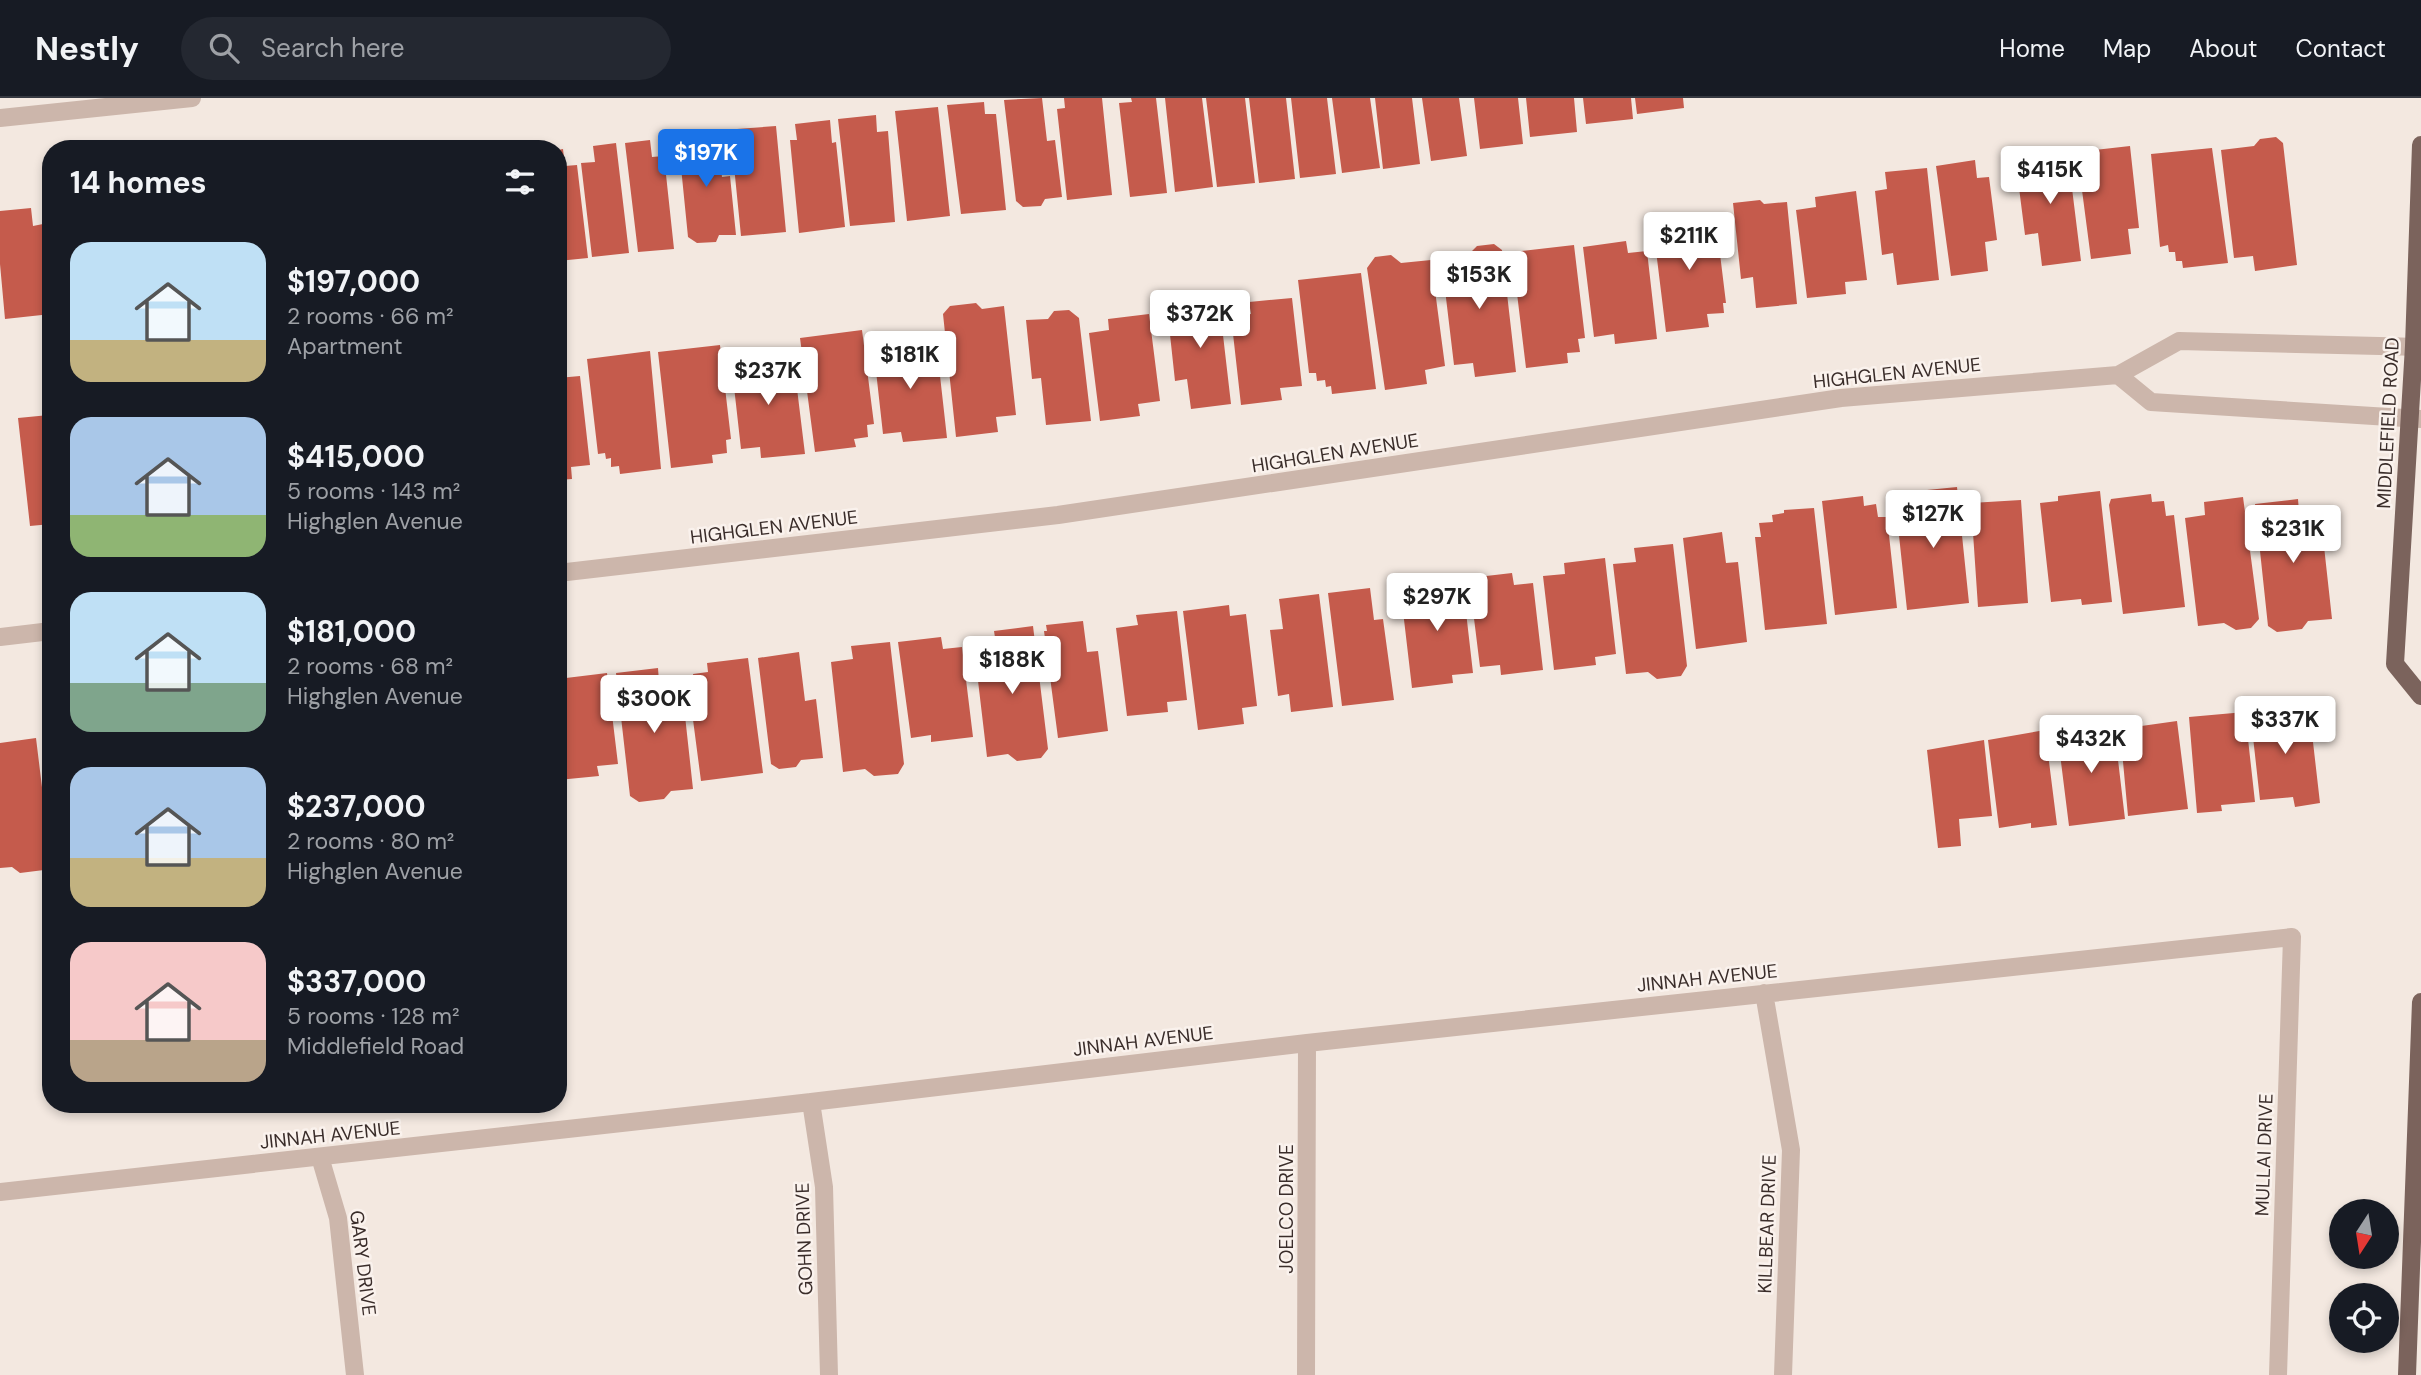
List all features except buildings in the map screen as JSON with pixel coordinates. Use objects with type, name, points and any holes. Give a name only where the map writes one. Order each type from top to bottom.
[{"type":"main road","name":"MIDDLEFIELD ROAD","points":[[2421,145],[2415,419],[2395,664],[2421,696]]},
{"type":"main road","points":[[2407,1375],[2421,1002]]},
{"type":"street","points":[[0,118],[192,98]]},
{"type":"street","name":"HIGHGLEN AVENUE","points":[[567,572],[1058,515],[1841,398],[2118,374],[2179,341],[2417,347]]},
{"type":"street","points":[[2118,374],[2151,402],[2415,419]]},
{"type":"street","points":[[0,637],[42,632]]},
{"type":"street","name":"JINNAH AVENUE","points":[[0,1192],[811,1102],[1307,1043],[2292,937]]},
{"type":"street","name":"MULLAI DRIVE","points":[[2278,1375],[2292,937]]},
{"type":"street","name":"KILLBEAR DRIVE","points":[[1764,993],[1791,1150],[1783,1375]]},
{"type":"street","name":"JOELCO DRIVE","points":[[1306,1375],[1307,1043]]},
{"type":"street","name":"GOHN DRIVE","points":[[811,1102],[824,1187],[829,1375]]},
{"type":"street","name":"GARY DRIVE","points":[[320,1157],[338,1218],[355,1375]]}]
